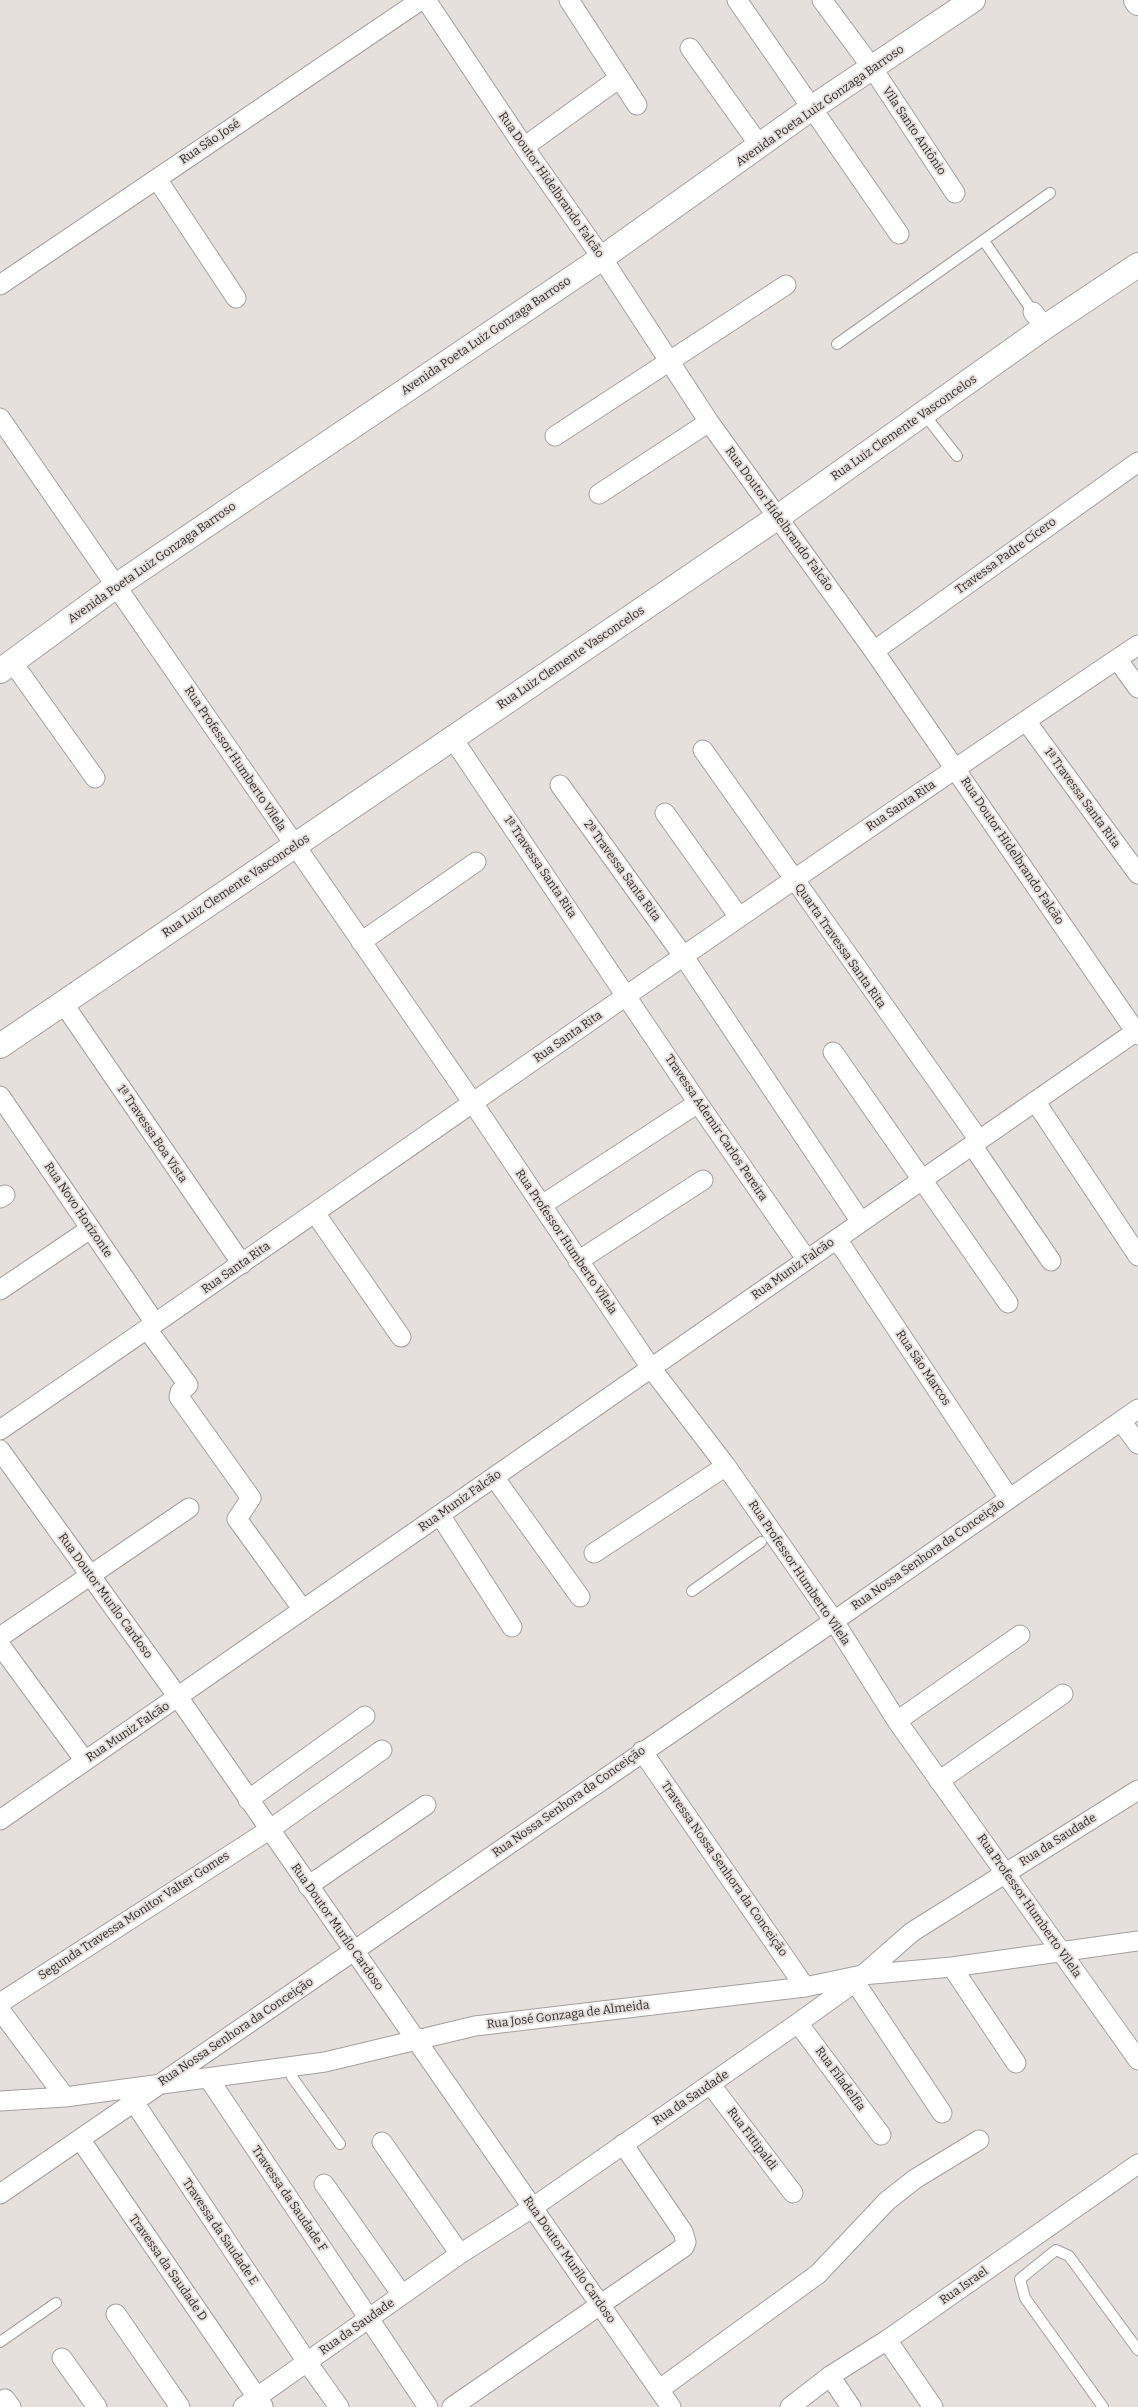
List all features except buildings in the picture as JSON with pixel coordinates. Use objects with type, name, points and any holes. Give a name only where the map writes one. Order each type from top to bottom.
[{"type":"street","name":"Rua São José","points":[[0,285],[421,0]]},
{"type":"street","name":"Rua Doutor Hidelbrando Falcão","points":[[426,0],[524,147],[602,258],[668,362],[709,422],[874,651],[1137,1032]]},
{"type":"street","points":[[569,0],[618,79],[637,105]]},
{"type":"street","points":[[737,0],[813,107],[899,234]]},
{"type":"street","name":"Vila Santo Antônio","points":[[822,0],[873,69],[955,193]]},
{"type":"street","name":"Avenida Poeta Luiz Gonzaga Barroso","points":[[6,667],[116,586],[602,258],[813,107],[873,69],[973,0]]},
{"type":"street","points":[[690,48],[760,146]]},
{"type":"street","points":[[524,147],[618,79]]},
{"type":"street","points":[[157,179],[236,298]]},
{"type":"street","name":"Rua Luiz Clemente Vasconcelos","points":[[0,1046],[778,517],[924,414],[1039,319],[1138,265]]},
{"type":"street","points":[[556,436],[786,285]]},
{"type":"street","name":"Rua Professor Humberto Vilela","points":[[0,418],[473,1103],[651,1368],[726,1466],[767,1538],[834,1621],[897,1721],[1138,2060]]},
{"type":"street","points":[[599,494],[709,422]]},
{"type":"street","name":"Travessa Padre Cícero","points":[[874,651],[1138,462]]},
{"type":"street","name":"Rua Santa Rita","points":[[0,1430],[684,957],[793,879],[1138,645]]},
{"type":"street","points":[[1117,659],[1138,688]]},
{"type":"street","points":[[6,667],[95,778]]},
{"type":"street","name":"1ª Travessa Santa Rita","points":[[1026,721],[1138,874]]},
{"type":"street","name":"1ª Travessa Santa Rita","points":[[453,739],[626,996]]},
{"type":"street","name":"Quarta Travessa Santa Rita","points":[[703,750],[975,1143]]},
{"type":"street","name":"2ª Travessa Santa Rita","points":[[560,784],[684,957],[861,1222]]},
{"type":"street","points":[[665,813],[739,917]]},
{"type":"street","points":[[361,942],[476,862]]},
{"type":"street","name":"Travessa Ademir Carlos Pereira","points":[[626,996],[807,1260]]},
{"type":"street","name":"1ª Travessa Boa Vista","points":[[63,1003],[242,1264]]},
{"type":"street","name":"Rua Muniz Falcão","points":[[0,1820],[1137,1032]]},
{"type":"street","points":[[833,1052],[920,1181],[1008,1303]]},
{"type":"street","name":"Rua Novo Horizonte","points":[[0,1096],[90,1228],[188,1385],[180,1392],[179,1397],[250,1498],[237,1519],[303,1610]]},
{"type":"street","points":[[1035,1101],[1138,1256]]},
{"type":"street","points":[[542,1205],[698,1103]]},
{"type":"street","points":[[975,1143],[1051,1261]]},
{"type":"street","points":[[578,1261],[703,1180]]},
{"type":"street","points":[[315,1213],[401,1337]]},
{"type":"street","points":[[0,1290],[90,1228]]},
{"type":"street","name":"Rua São Marcos","points":[[837,1239],[1009,1498]]},
{"type":"street","name":"Rua Nossa Senhora da Conceição","points":[[0,2194],[834,1621],[1138,1409]]},
{"type":"street","points":[[1121,1421],[1138,1444]]},
{"type":"street","name":"Rua Doutor Murilo Cardoso","points":[[0,1450],[178,1697],[600,2305],[661,2400]]},
{"type":"street","points":[[594,1553],[726,1466]]},
{"type":"street","points":[[494,1477],[580,1597]]},
{"type":"street","points":[[0,1637],[189,1508]]},
{"type":"street","points":[[440,1515],[512,1627]]},
{"type":"street","points":[[897,1721],[1020,1635]]},
{"type":"street","points":[[0,1645],[84,1761]]},
{"type":"street","points":[[939,1781],[1063,1694]]},
{"type":"street","points":[[248,1800],[365,1716]]},
{"type":"street","name":"Segunda Travessa Monitor Valter Gomes","points":[[0,2003],[269,1830],[382,1750]]},
{"type":"street","name":"Travessa Nossa Senhora da Conceição","points":[[642,1752],[805,1987]]},
{"type":"street","name":"Rua da Saudade","points":[[255,2404],[306,2362],[460,2254],[532,2208],[622,2144],[711,2085],[798,2023],[858,1979],[912,1932],[1138,1790]]},
{"type":"street","points":[[308,1886],[426,1805]]},
{"type":"street","name":"Rua José Gonzaga de Almeida","points":[[0,2101],[65,2097],[160,2084],[288,2072],[475,2026],[805,1987],[1138,1941]]},
{"type":"street","points":[[952,1967],[1016,2063]]},
{"type":"street","points":[[858,1979],[942,2113]]},
{"type":"street","points":[[0,2010],[65,2097]]},
{"type":"street","name":"Rua Filadelfia","points":[[798,2023],[881,2135]]},
{"type":"street","name":"Travessa da Saudade F","points":[[208,2079],[428,2407]]},
{"type":"street","name":"Rua Fittipaldi","points":[[711,2085],[793,2193]]},
{"type":"street","name":"Travessa da Saudade E","points":[[134,2102],[306,2362],[339,2407]]},
{"type":"street","name":"Travessa da Saudade D","points":[[80,2139],[255,2404]]},
{"type":"street","points":[[661,2400],[818,2274],[887,2201],[979,2140]]},
{"type":"street","points":[[382,2142],[460,2254]]},
{"type":"street","points":[[452,2407],[684,2247],[686,2242],[684,2232],[622,2144]]},
{"type":"street","name":"Rua Israel","points":[[790,2407],[830,2376],[887,2340],[1138,2164]]},
{"type":"street","points":[[0,2177],[30,2174]]},
{"type":"street","points":[[324,2184],[402,2295]]},
{"type":"street","points":[[116,2314],[180,2407]]},
{"type":"street","points":[[887,2340],[933,2407]]},
{"type":"street","points":[[62,2358],[97,2407]]},
{"type":"street","points":[[830,2376],[851,2407]]},
{"type":"lane","points":[[837,344],[1050,193]]},
{"type":"lane","points":[[984,241],[1039,319]]},
{"type":"lane","points":[[924,414],[956,456]]},
{"type":"lane","points":[[692,1591],[767,1538]]},
{"type":"lane","points":[[288,2072],[340,2144]]},
{"type":"lane","points":[[1103,2407],[1025,2298],[1020,2279],[1056,2250],[1069,2256],[1138,2350]]},
{"type":"lane","points":[[0,2342],[56,2303]]}]
